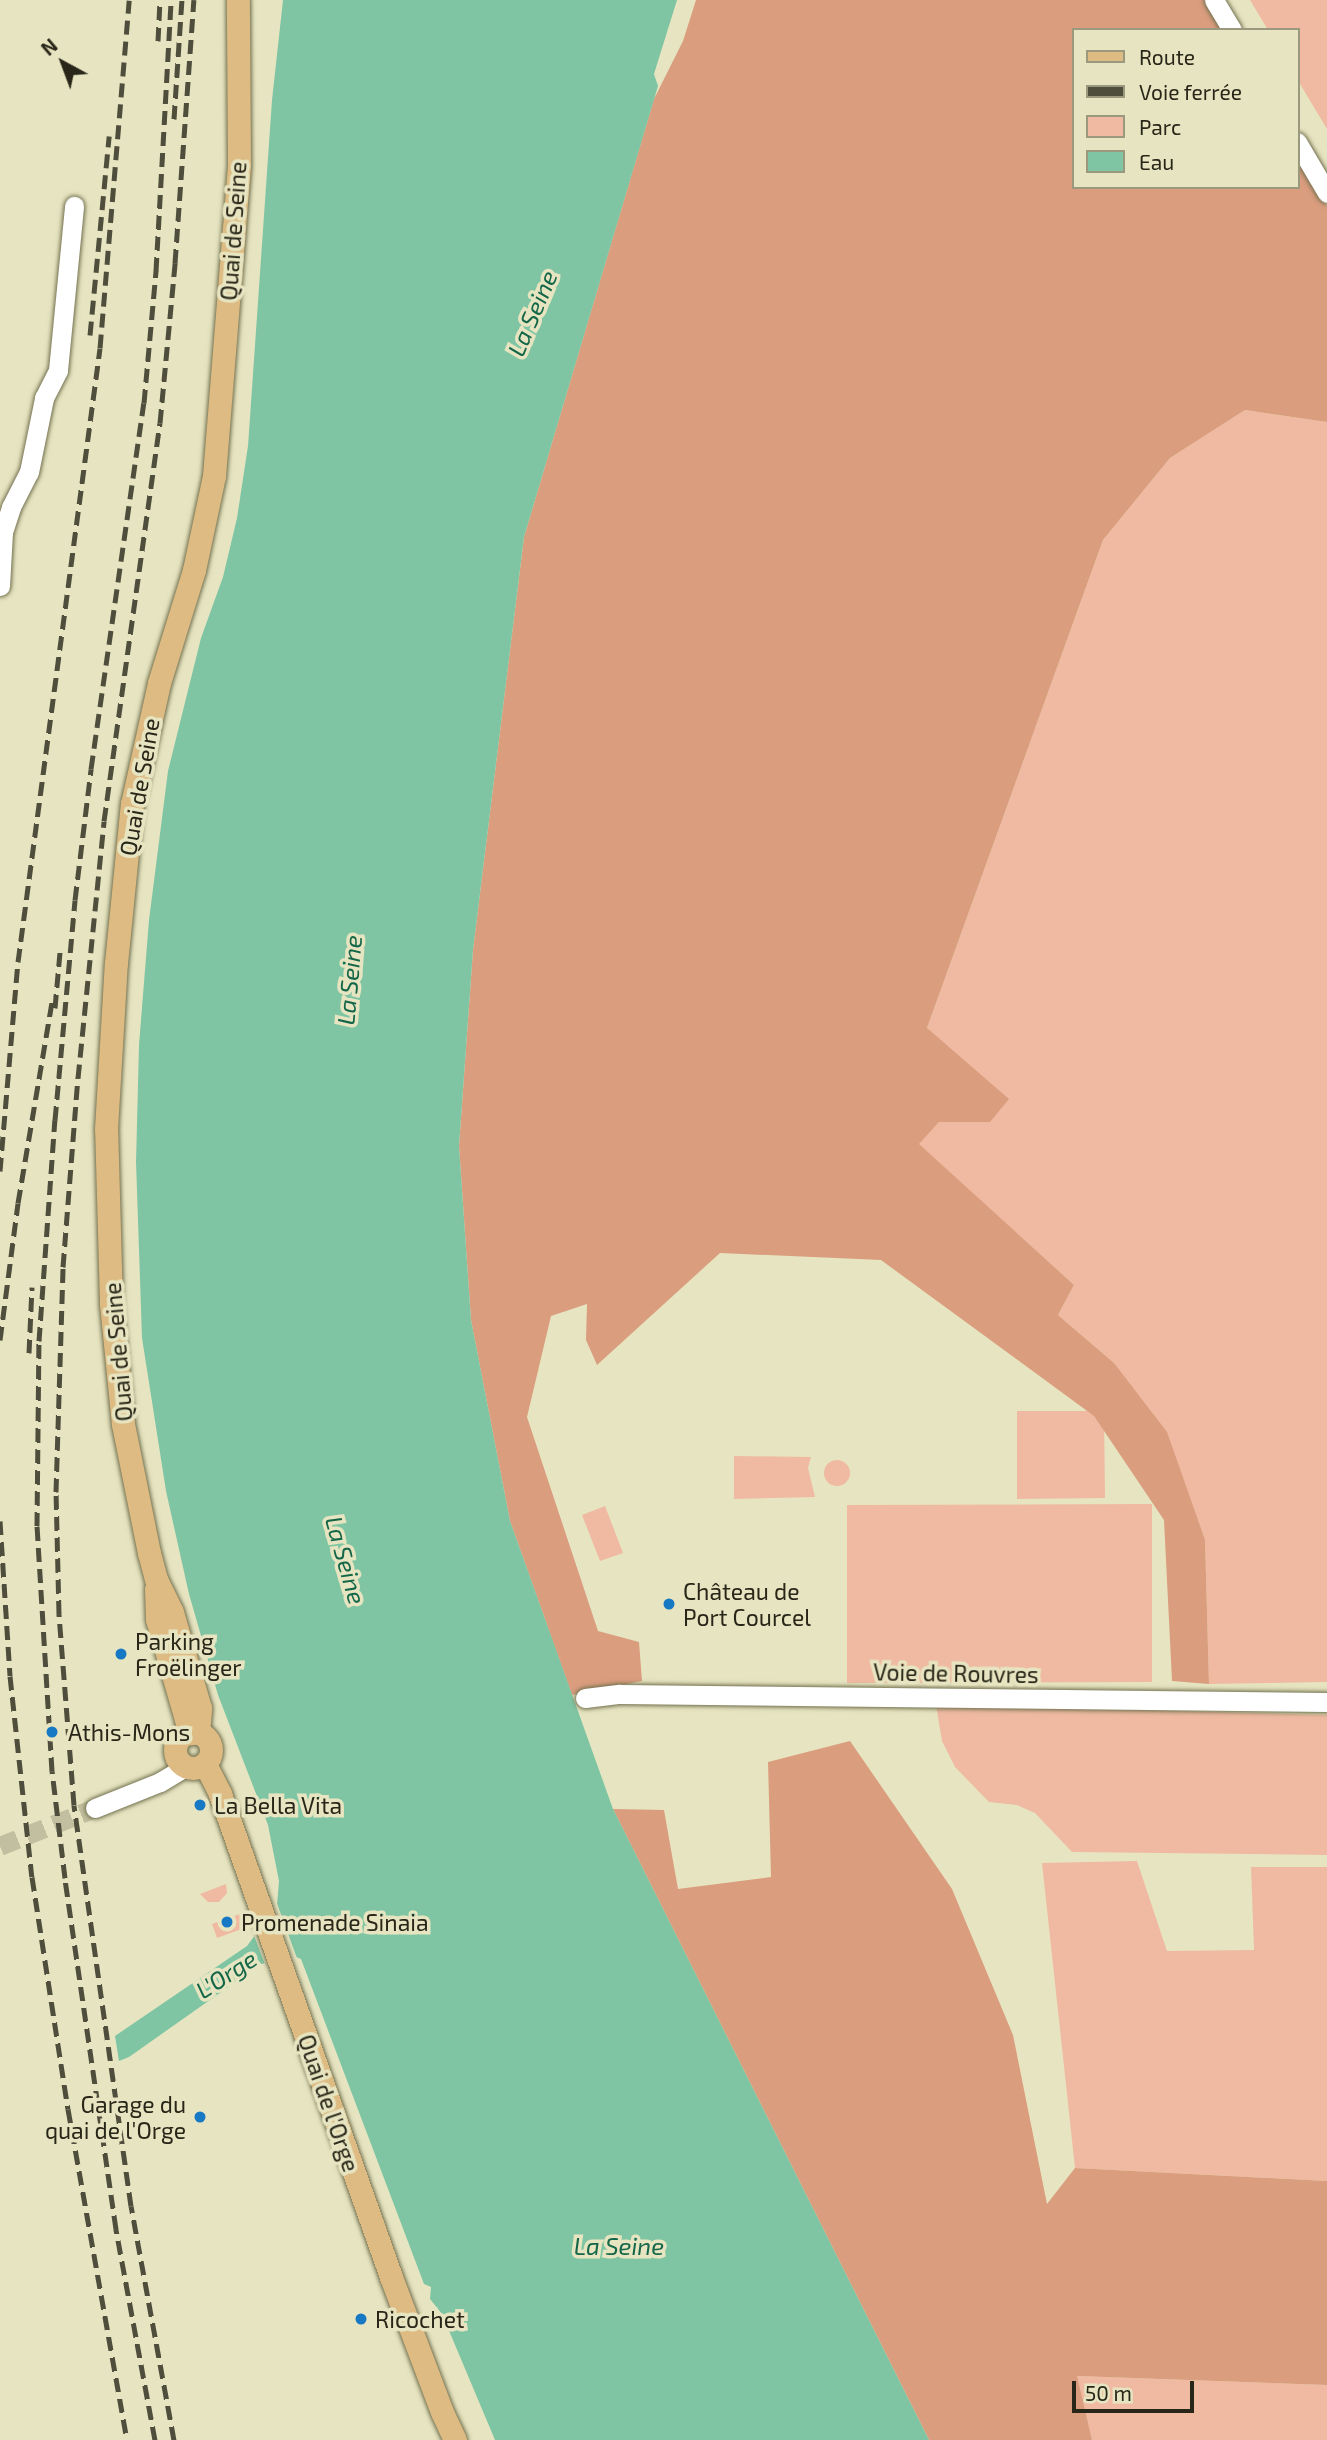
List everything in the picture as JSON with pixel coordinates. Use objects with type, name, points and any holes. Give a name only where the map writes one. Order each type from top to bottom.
[{"type":"main road","name":"Quai de Seine","points":[[194,1733],[157,1619],[156,1579],[135,1495],[119,1385],[107,1195],[109,1066],[132,804],[159,683],[194,570],[214,476],[239,163],[238,0]]},
{"type":"main road","points":[[194,1733],[211,1745],[210,1757],[195,1766],[177,1759],[175,1747],[181,1737],[194,1733]]},
{"type":"main road","name":"Quai de l'Orge","points":[[195,1766],[220,1794],[395,2287],[442,2413],[456,2440]]},
{"type":"street","points":[[1214,0],[1231,28]]},
{"type":"street","points":[[1299,145],[1327,193]]},
{"type":"street","points":[[0,586],[3,532],[11,507],[29,472],[44,398],[58,370],[74,206]]},
{"type":"street","name":"Voie de Rouvres","points":[[585,1698],[620,1693],[1327,1702]]},
{"type":"street","points":[[95,1808],[195,1766]]},
{"type":"green space","points":[[1250,0],[1327,0],[1327,129],[1299,82],[1299,28],[1267,28]]},
{"type":"green space","points":[[1245,410],[1327,422],[1327,1682],[1209,1684],[1205,1540],[1114,1363],[1058,1315],[1074,1285],[918,1144],[939,1122],[990,1122],[927,1028],[1103,540],[1170,458]]},
{"type":"green space","points":[[1017,1411],[1104,1411],[1105,1498],[1017,1499]]},
{"type":"green space","points":[[734,1456],[811,1457],[808,1468],[815,1497],[734,1499]]},
{"type":"green space","points":[[837,1460],[846,1464],[850,1473],[846,1482],[837,1486],[828,1482],[824,1473],[828,1464]]},
{"type":"green space","points":[[1152,1504],[1152,1682],[847,1683],[847,1505]]},
{"type":"green space","points":[[605,1506],[623,1553],[600,1561],[582,1515]]},
{"type":"green space","points":[[936,1705],[1327,1715],[1327,1855],[1072,1852],[1035,1813],[1017,1805],[989,1802],[955,1767],[942,1741]]},
{"type":"green space","points":[[1137,1861],[1167,1951],[1254,1950],[1251,1867],[1327,1867],[1327,2181],[1075,2168],[1042,1863]]},
{"type":"green space","points":[[226,1884],[227,1893],[219,1902],[208,1902],[200,1894]]},
{"type":"green space","points":[[246,1912],[250,1926],[217,1938],[212,1924]]},
{"type":"green space","points":[[1076,2376],[1327,2385],[1327,2440],[1092,2440]]},
{"type":"shaded area","points":[[696,0],[1205,0],[1222,28],[1072,28],[1072,189],[1299,189],[1299,159],[1327,206],[1327,422],[1245,410],[1170,458],[1103,540],[927,1028],[1009,1099],[990,1122],[939,1122],[919,1144],[1074,1285],[1058,1315],[1114,1363],[1167,1432],[1205,1540],[1209,1684],[1172,1681],[1164,1520],[1094,1416],[881,1260],[720,1253],[597,1365],[586,1340],[587,1304],[551,1316],[527,1417],[598,1631],[639,1642],[642,1681],[572,1695],[510,1521],[471,1320],[459,1146],[473,950],[524,537],[654,99],[683,41]]},
{"type":"shaded area","points":[[850,1741],[952,1889],[1013,2035],[1047,2204],[1075,2168],[1327,2181],[1327,2385],[1077,2376],[1092,2440],[929,2440],[613,1809],[664,1810],[678,1889],[771,1877],[768,1762]]},
{"type":"water","name":"La Seine","points":[[283,0],[677,0],[654,74],[658,86],[524,537],[473,950],[459,1146],[471,1320],[510,1521],[613,1809],[929,2440],[495,2440],[442,2314],[430,2299],[431,2287],[424,2284],[301,1959],[296,1957],[261,1964],[129,2057],[119,2061],[115,2036],[247,1946],[277,1905],[279,1881],[268,1825],[218,1695],[189,1594],[166,1491],[142,1338],[136,1162],[139,1045],[149,920],[168,771],[201,638],[223,577],[237,518],[248,446],[272,100]]},
{"type":"pier","points":[[275,1898],[298,1961],[266,1967],[253,1933]]},
{"type":"tunnel","points":[[0,1846],[95,1808]]},
{"type":"railway","points":[[0,1171],[18,962],[100,348],[129,0]]},
{"type":"railway","points":[[158,41],[160,0]]},
{"type":"railway","points":[[155,2440],[116,2229],[65,1878],[52,1771],[37,1526],[39,1341],[55,1120],[75,900],[91,769],[144,403],[156,271],[171,0]]},
{"type":"railway","points":[[174,119],[182,0]]},
{"type":"railway","points":[[174,2440],[131,2206],[74,1805],[59,1614],[56,1492],[63,1267],[78,1078],[104,821],[160,423],[175,263],[194,0]]},
{"type":"railway","points":[[90,335],[109,136]]},
{"type":"railway","points":[[55,1008],[60,952]]},
{"type":"railway","points":[[0,1340],[18,1203],[53,996]]},
{"type":"railway","points":[[29,1353],[32,1287]]},
{"type":"railway","points":[[0,1521],[10,1676],[32,1877],[68,2109],[127,2440]]},
{"type":"place","name":"Château de Port Courcel","points":[[669,1604]]},
{"type":"place","name":"Parking Froëlinger","points":[[121,1654]]},
{"type":"place","name":"Athis-Mons","points":[[52,1732]]},
{"type":"place","name":"La Bella Vita","points":[[200,1805]]},
{"type":"place","name":"Promenade Sinaia","points":[[227,1922]]},
{"type":"place","name":"Garage du quai de l'Orge","points":[[200,2117]]},
{"type":"place","name":"Ricochet","points":[[361,2319]]},
{"type":"water label","name":"L'Orge","points":[[226,1974]]}]
